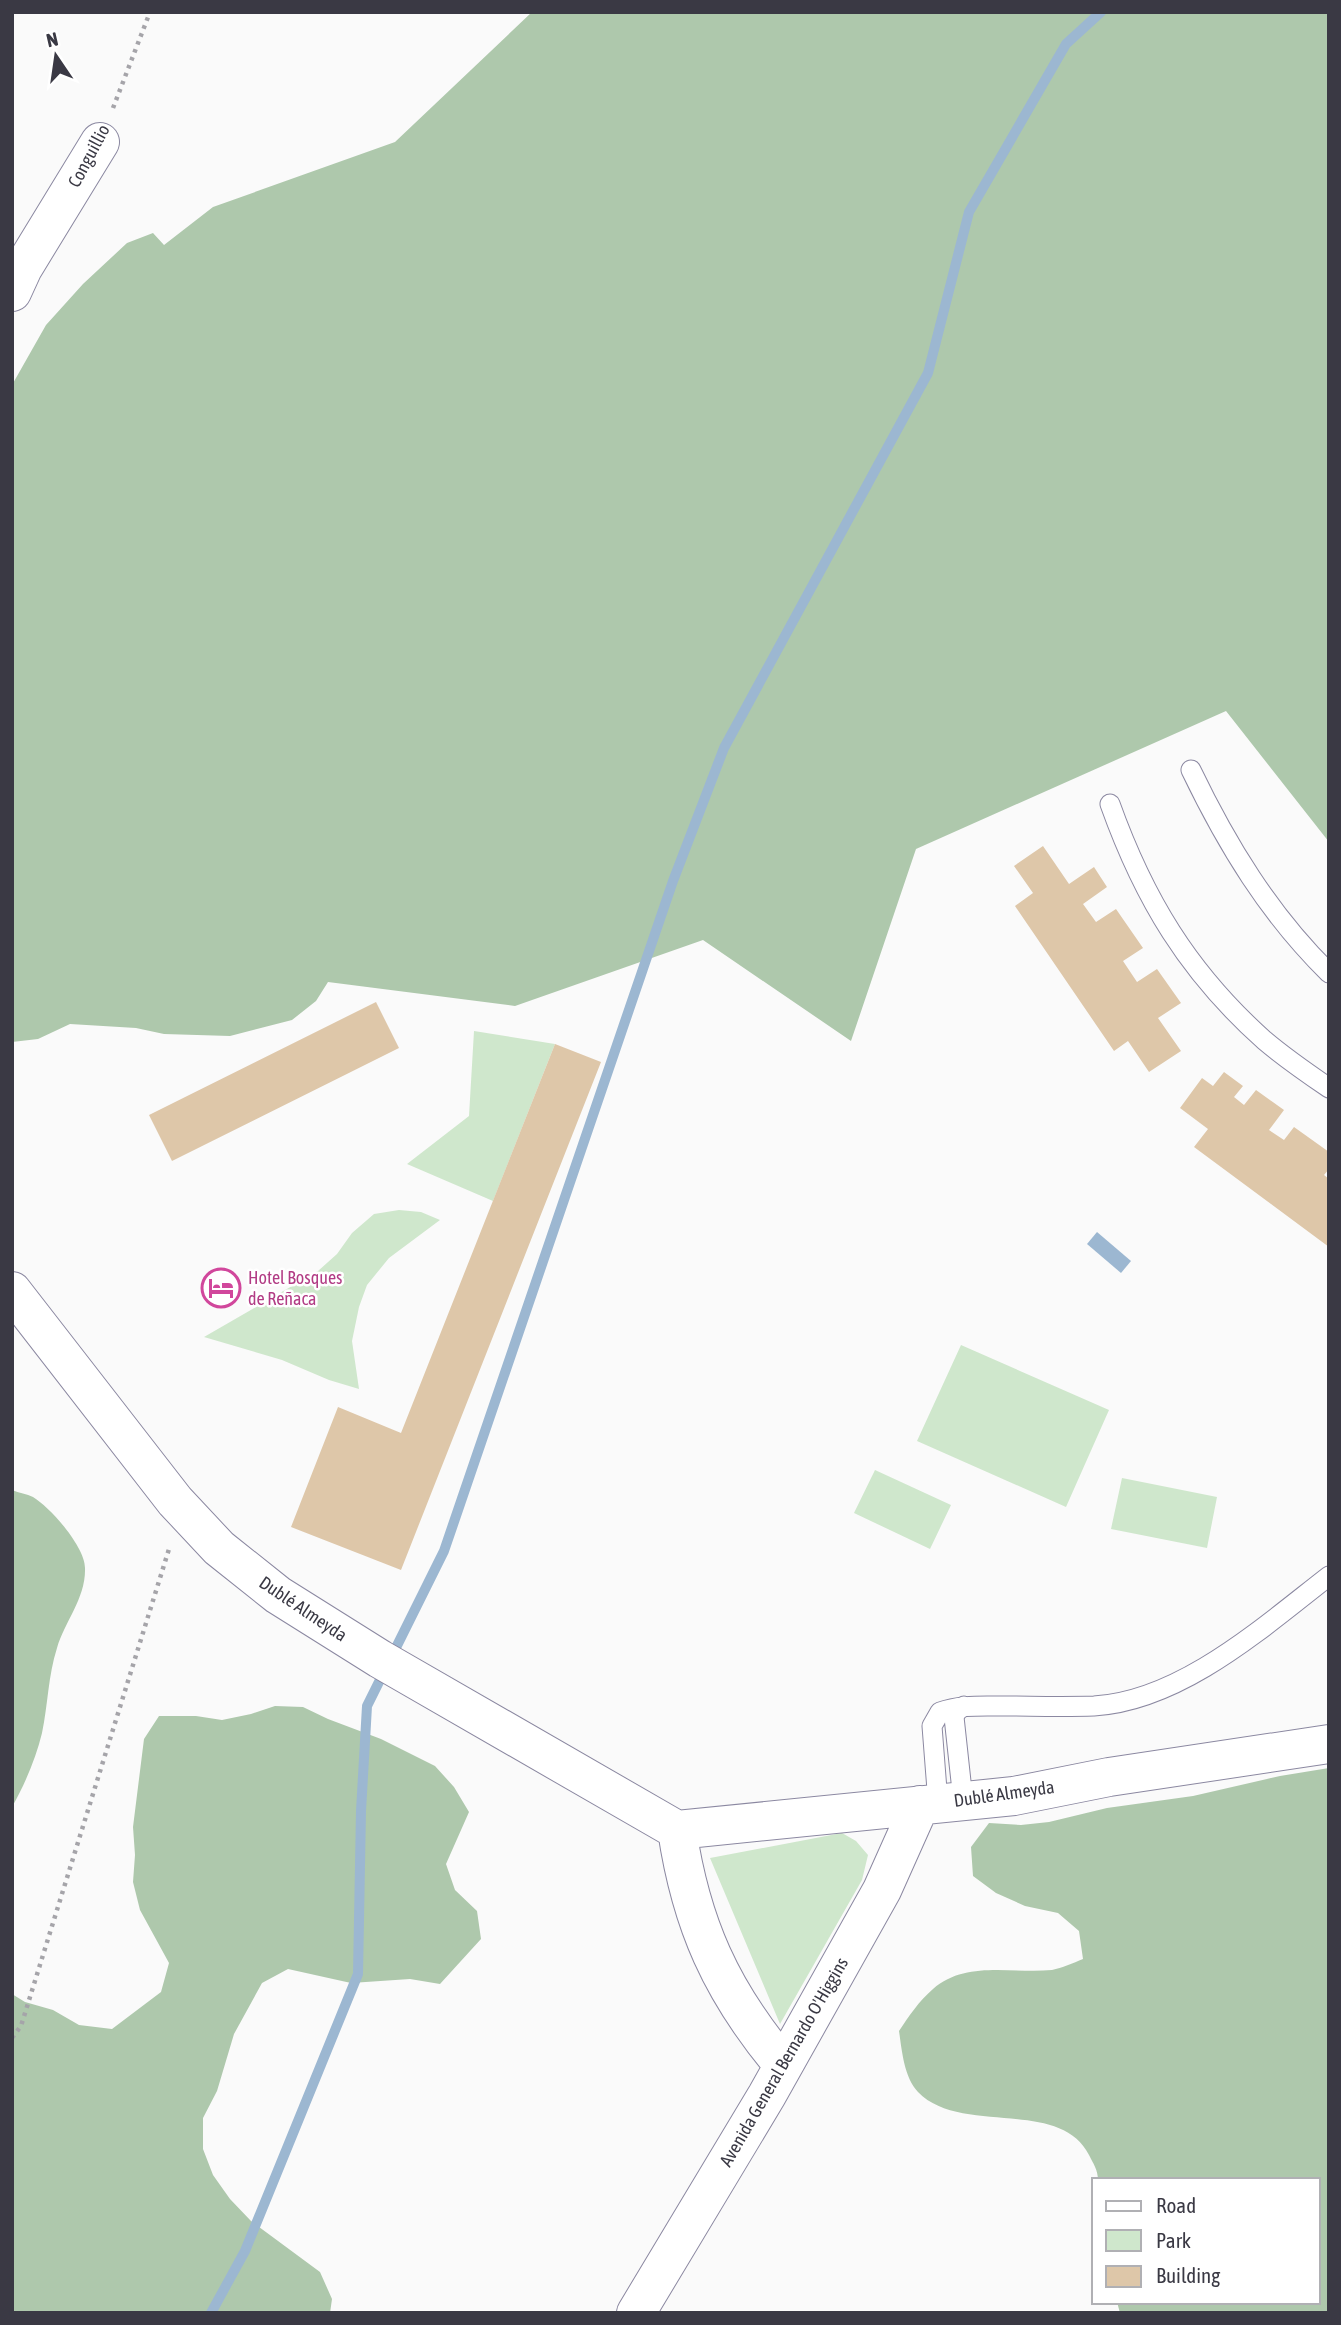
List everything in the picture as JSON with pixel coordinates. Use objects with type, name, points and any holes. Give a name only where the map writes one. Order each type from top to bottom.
[{"type":"street","name":"Conguillio","points":[[12,292],[23,268],[100,142]]},
{"type":"street","name":"Dublé Almeyda","points":[[12,1291],[182,1509],[219,1548],[278,1595],[380,1659],[677,1830],[1013,1796],[1109,1777],[1329,1744]]},
{"type":"street","name":"Avenida General Bernardo O'Higgins","points":[[636,2313],[783,2065],[882,1890],[941,1802]]},
{"type":"street","points":[[677,1830],[690,1896],[707,1947],[746,2018],[783,2065]]},
{"type":"lane","points":[[1191,770],[1216,821],[1245,870],[1278,916],[1329,973]]},
{"type":"lane","points":[[1110,804],[1126,850],[1147,894],[1172,936],[1202,975],[1266,1042],[1329,1088]]},
{"type":"lane","points":[[941,1802],[932,1726],[940,1712],[964,1706],[1096,1706],[1156,1692],[1188,1678],[1217,1659],[1329,1576]]},
{"type":"path","name":"Conguillio","points":[[100,142],[150,12]]},
{"type":"path","points":[[12,2038],[21,2026],[182,1509]]},
{"type":"green space","points":[[532,12],[1329,12],[1329,842],[1226,711],[916,849],[851,1041],[703,940],[515,1006],[328,982],[316,1001],[292,1020],[230,1036],[164,1034],[136,1028],[70,1024],[38,1039],[12,1042],[12,385],[46,325],[83,284],[127,243],[153,233],[164,245],[213,207],[395,142]]},
{"type":"green space","points":[[474,1031],[555,1044],[493,1201],[407,1164],[469,1116]]},
{"type":"green space","points":[[399,1210],[421,1212],[440,1220],[389,1258],[367,1285],[352,1341],[359,1389],[329,1380],[282,1360],[204,1337],[318,1271],[337,1254],[352,1233],[374,1214]]},
{"type":"green space","points":[[961,1345],[1109,1410],[1066,1507],[917,1441]]},
{"type":"green space","points":[[875,1470],[951,1505],[930,1549],[854,1513]]},
{"type":"green space","points":[[1122,1478],[1217,1497],[1207,1548],[1111,1529]]},
{"type":"green space","points":[[12,1490],[33,1497],[57,1519],[73,1539],[84,1559],[85,1568],[82,1589],[54,1659],[40,1742],[30,1771],[12,1807]]},
{"type":"green space","points":[[275,1706],[303,1707],[381,1739],[435,1766],[454,1787],[469,1812],[446,1864],[455,1890],[477,1911],[481,1939],[440,1984],[410,1979],[351,1983],[288,1969],[262,1983],[234,2034],[217,2091],[203,2118],[203,2149],[213,2175],[230,2199],[251,2221],[320,2272],[332,2299],[330,2313],[12,2313],[12,1994],[25,2002],[53,2010],[79,2025],[112,2029],[161,1992],[169,1963],[140,1910],[133,1882],[133,1827],[144,1739],[159,1716],[196,1716],[222,1720]]},
{"type":"green space","points":[[1329,1768],[1329,2313],[1120,2313],[1118,2304],[1320,2304],[1320,2178],[1098,2178],[1089,2155],[1075,2137],[1056,2127],[1033,2121],[958,2112],[936,2105],[918,2092],[907,2071],[899,2031],[914,2009],[933,1989],[960,1974],[990,1970],[1052,1970],[1083,1959],[1079,1931],[1058,1913],[1025,1906],[996,1893],[973,1876],[971,1847],[989,1823],[1021,1825],[1049,1822],[1107,1808],[1193,1796]]},
{"type":"green space","points":[[842,1833],[856,1841],[868,1855],[862,1880],[780,2024],[710,1858]]},
{"type":"water","points":[[1097,1232],[1131,1261],[1121,1273],[1087,1244]]},
{"type":"building","points":[[1043,846],[1069,884],[1094,867],[1107,887],[1083,904],[1096,922],[1116,909],[1143,948],[1123,961],[1137,982],[1157,969],[1181,1003],[1158,1018],[1181,1051],[1149,1072],[1128,1041],[1114,1051],[1015,906],[1033,893],[1014,866]]},
{"type":"building","points":[[376,1002],[399,1048],[172,1161],[149,1115]]},
{"type":"building","points":[[555,1044],[601,1062],[401,1570],[291,1527],[338,1407],[401,1433]]},
{"type":"building","points":[[1224,1072],[1243,1086],[1234,1097],[1244,1105],[1256,1090],[1284,1110],[1269,1130],[1284,1140],[1294,1127],[1329,1152],[1329,1169],[1324,1175],[1329,1179],[1329,1247],[1194,1147],[1208,1129],[1180,1108],[1202,1078],[1213,1086]]},
{"type":"waterway","points":[[211,2313],[245,2251],[358,1974],[361,1811],[367,1706],[444,1551],[673,881],[724,748],[928,373],[969,212],[1066,44],[1101,12]]},
{"type":"place","name":"Hotel Bosques de Reñaca","points":[[221,1288]]}]
